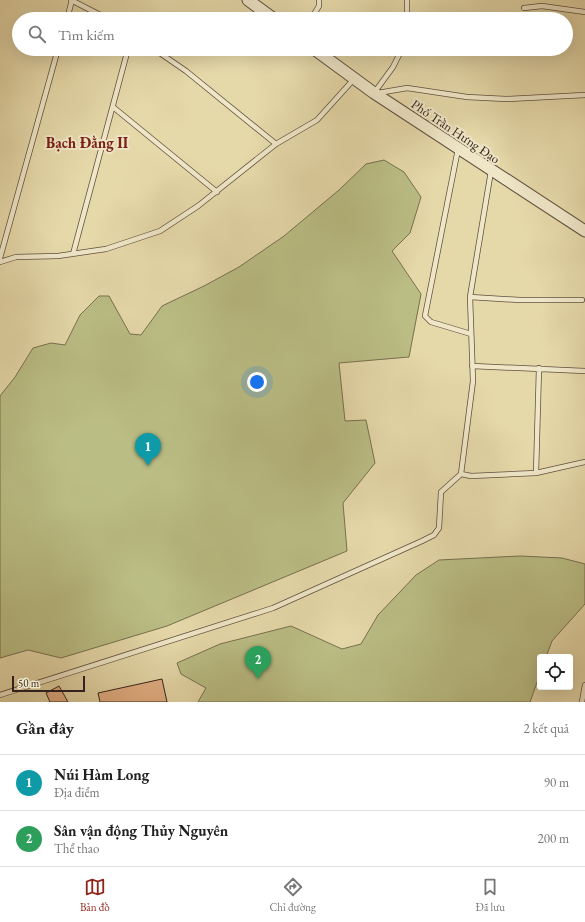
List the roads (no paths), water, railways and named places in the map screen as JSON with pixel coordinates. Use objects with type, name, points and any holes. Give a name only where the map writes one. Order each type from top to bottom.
[{"type":"street","points":[[248,0],[264,12]]},
{"type":"street","name":"Phố Trần Hưng Đạo","points":[[323,56],[374,93],[585,231]]},
{"type":"lane","points":[[69,12],[72,0],[95,12]]},
{"type":"lane","points":[[315,12],[319,6],[319,0]]},
{"type":"lane","points":[[407,0],[407,12]]},
{"type":"lane","points":[[524,8],[542,6],[585,12]]},
{"type":"lane","points":[[0,258],[56,56]]},
{"type":"lane","points":[[73,254],[126,56]]},
{"type":"lane","points":[[164,56],[186,71],[276,144]]},
{"type":"lane","points":[[374,93],[393,67],[398,56]]},
{"type":"lane","points":[[0,262],[16,257],[73,254],[106,249],[160,231],[217,192],[276,144],[318,120],[354,79]]},
{"type":"lane","points":[[374,93],[407,88],[467,97],[506,99],[585,95]]},
{"type":"lane","points":[[112,107],[217,192]]},
{"type":"lane","points":[[458,148],[425,316],[431,322],[471,334]]},
{"type":"lane","points":[[0,695],[273,608],[434,535],[439,528],[441,492],[461,474],[472,381],[470,297],[492,171]]},
{"type":"lane","points":[[470,297],[528,300],[582,300]]},
{"type":"lane","points":[[472,366],[585,371]]},
{"type":"lane","points":[[536,474],[539,368]]},
{"type":"lane","points":[[461,474],[471,476],[536,474],[585,462]]},
{"type":"lane","points":[[582,702],[585,685]]},
{"type":"place","name":"Núi Hàm Long","points":[[148,466]]},
{"type":"place","name":"Sân vận động Thủy Nguyên","points":[[258,679]]},
{"type":"district","name":"Bạch Đằng II","points":[[87,143]]}]
